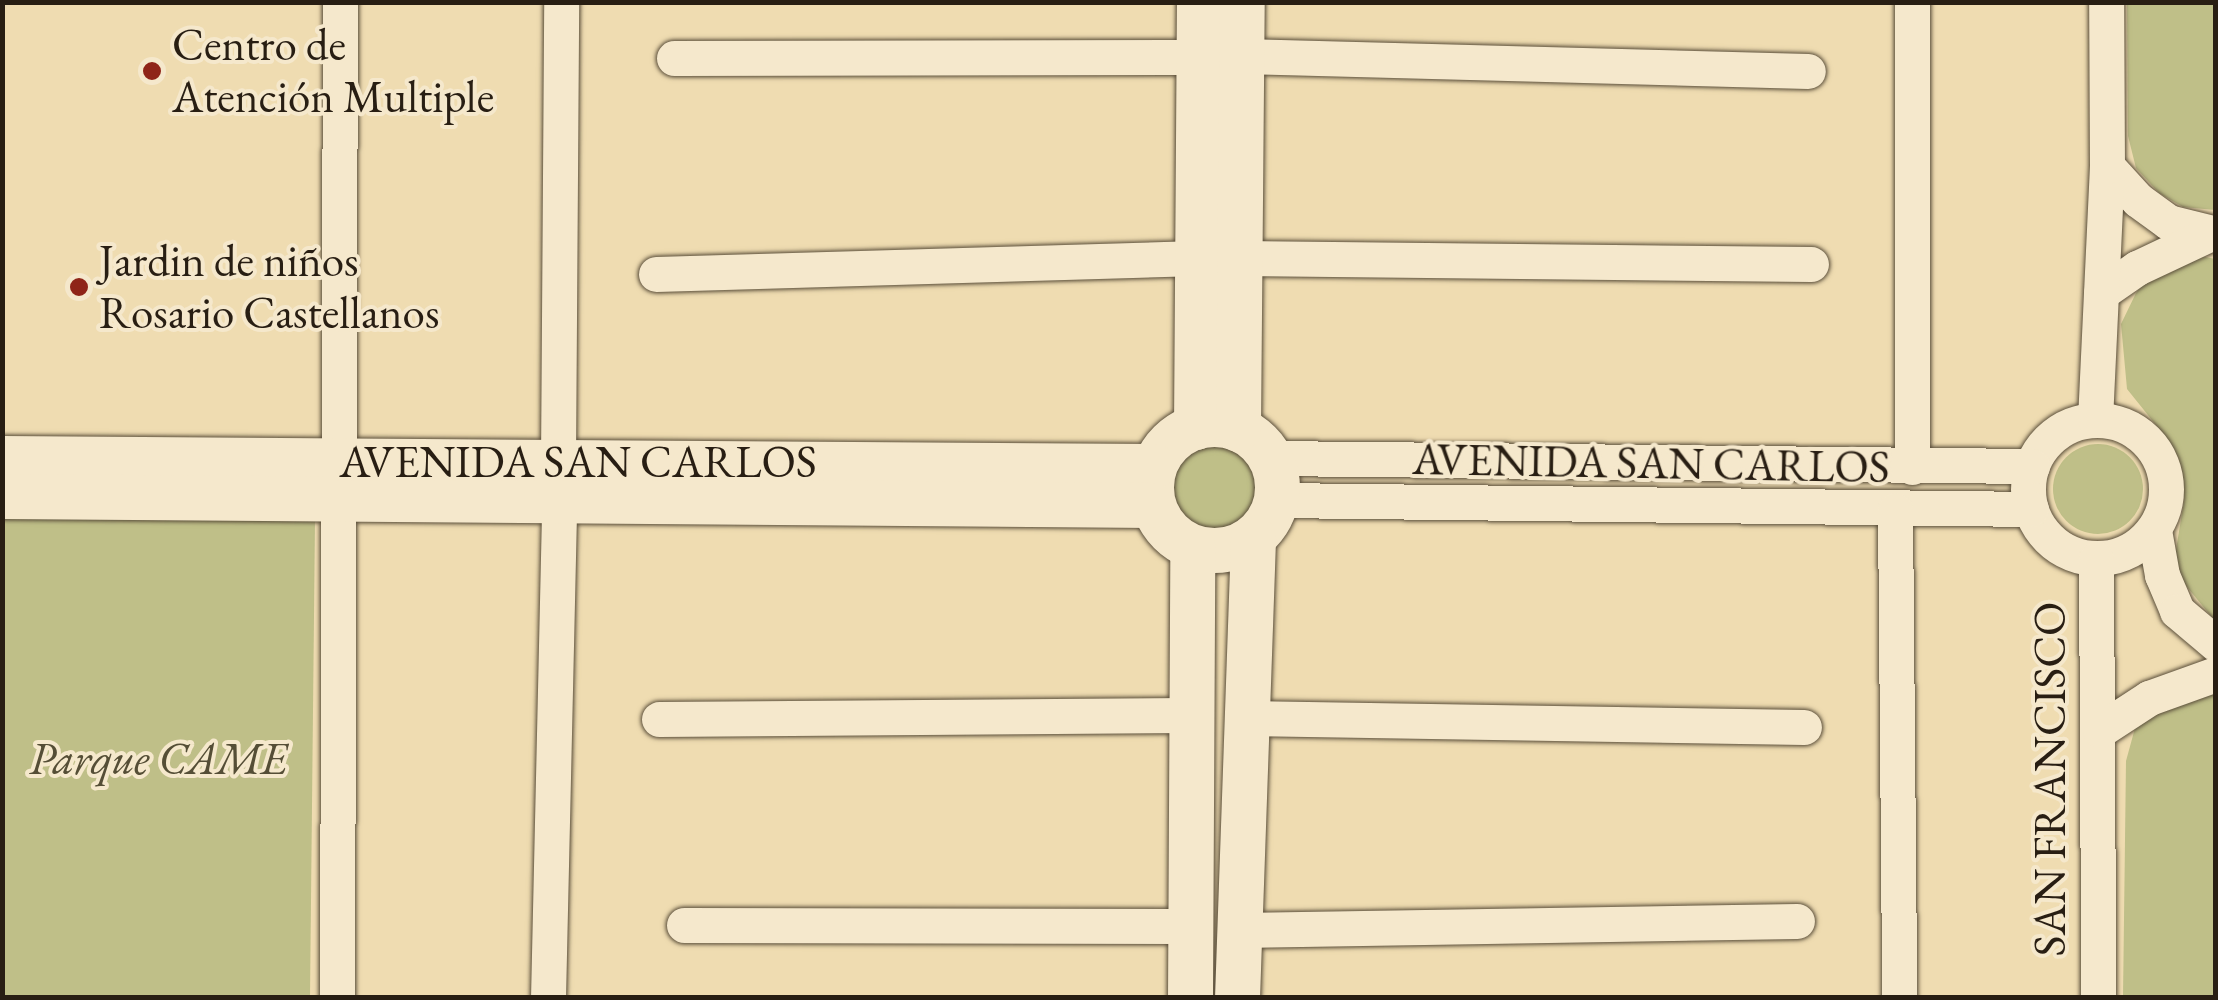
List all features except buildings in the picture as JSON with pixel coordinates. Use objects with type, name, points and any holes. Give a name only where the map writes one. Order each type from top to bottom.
[{"type":"street","points":[[338,998],[340,2]]},
{"type":"street","points":[[548,998],[559,481],[561,2]]},
{"type":"street","points":[[1200,2],[1220,57],[1219,258],[1246,470],[1238,998]]},
{"type":"street","points":[[1220,57],[1242,2]]},
{"type":"street","points":[[1912,2],[1912,467]]},
{"type":"street","points":[[2096,420],[2106,166],[2106,2]]},
{"type":"street","points":[[674,58],[1220,57],[1808,71]]},
{"type":"street","points":[[2106,166],[2138,200],[2168,222],[2212,234]]},
{"type":"street","points":[[2101,293],[2136,268],[2212,234]]},
{"type":"street","points":[[656,274],[1219,258],[1811,264]]},
{"type":"street","points":[[2096,420],[2137,432],[2163,468],[2164,511],[2154,530],[2138,546],[2096,559],[2072,554],[2052,542],[2031,509],[2028,478],[2051,437],[2072,425],[2096,420]]},
{"type":"street","points":[[1178,435],[1246,470],[1234,547],[1192,546],[1175,538],[1153,486],[1178,435]]},
{"type":"street","name":"AVENIDA SAN CARLOS","points":[[2,458],[339,479],[1153,486]]},
{"type":"street","name":"AVENIDA SAN CARLOS","points":[[1246,470],[2032,466]]},
{"type":"street","name":"AVENIDA SAN CARLOS","points":[[1246,470],[1895,510],[2031,509]]},
{"type":"street","name":"AVENIDA SAN CARLOS","points":[[2,496],[339,479]]},
{"type":"street","points":[[1895,510],[1899,998]]},
{"type":"street","points":[[2154,530],[2162,575],[2176,611],[2216,644]]},
{"type":"street","points":[[1190,998],[1192,546]]},
{"type":"street","name":"SAN FRANCISCO","points":[[2096,559],[2100,730],[2098,998]]},
{"type":"street","points":[[2100,730],[2149,698],[2216,674]]},
{"type":"street","points":[[659,719],[1192,715]]},
{"type":"street","points":[[1245,718],[1804,726]]},
{"type":"street","points":[[1238,930],[1797,921]]},
{"type":"street","points":[[684,925],[1190,926]]},
{"type":"green space","points":[[2127,3],[2215,3],[2215,210],[2183,207],[2159,193],[2136,168],[2128,136]]},
{"type":"green space","points":[[2201,256],[2215,259],[2215,621],[2183,582],[2175,556],[2184,501],[2180,470],[2168,440],[2127,389],[2121,324],[2136,293],[2159,264]]},
{"type":"green space","points":[[2098,444],[2130,457],[2143,489],[2130,521],[2098,534],[2066,521],[2053,489],[2066,457]]},
{"type":"green space","points":[[1204,446],[1222,446],[1238,453],[1250,465],[1257,490],[1250,515],[1238,527],[1222,534],[1204,534],[1188,527],[1176,515],[1169,499],[1169,481],[1176,465],[1188,453]]},
{"type":"green space","name":"Parque CAME","points":[[3,518],[315,520],[310,997],[3,998]]},
{"type":"green space","points":[[2215,694],[2215,997],[2123,998],[2126,761],[2135,728],[2159,707]]},
{"type":"place","name":"Centro de Atención Multiple","points":[[152,71]]},
{"type":"place","name":"Jardin de niños Rosario Castellanos","points":[[79,287]]}]
